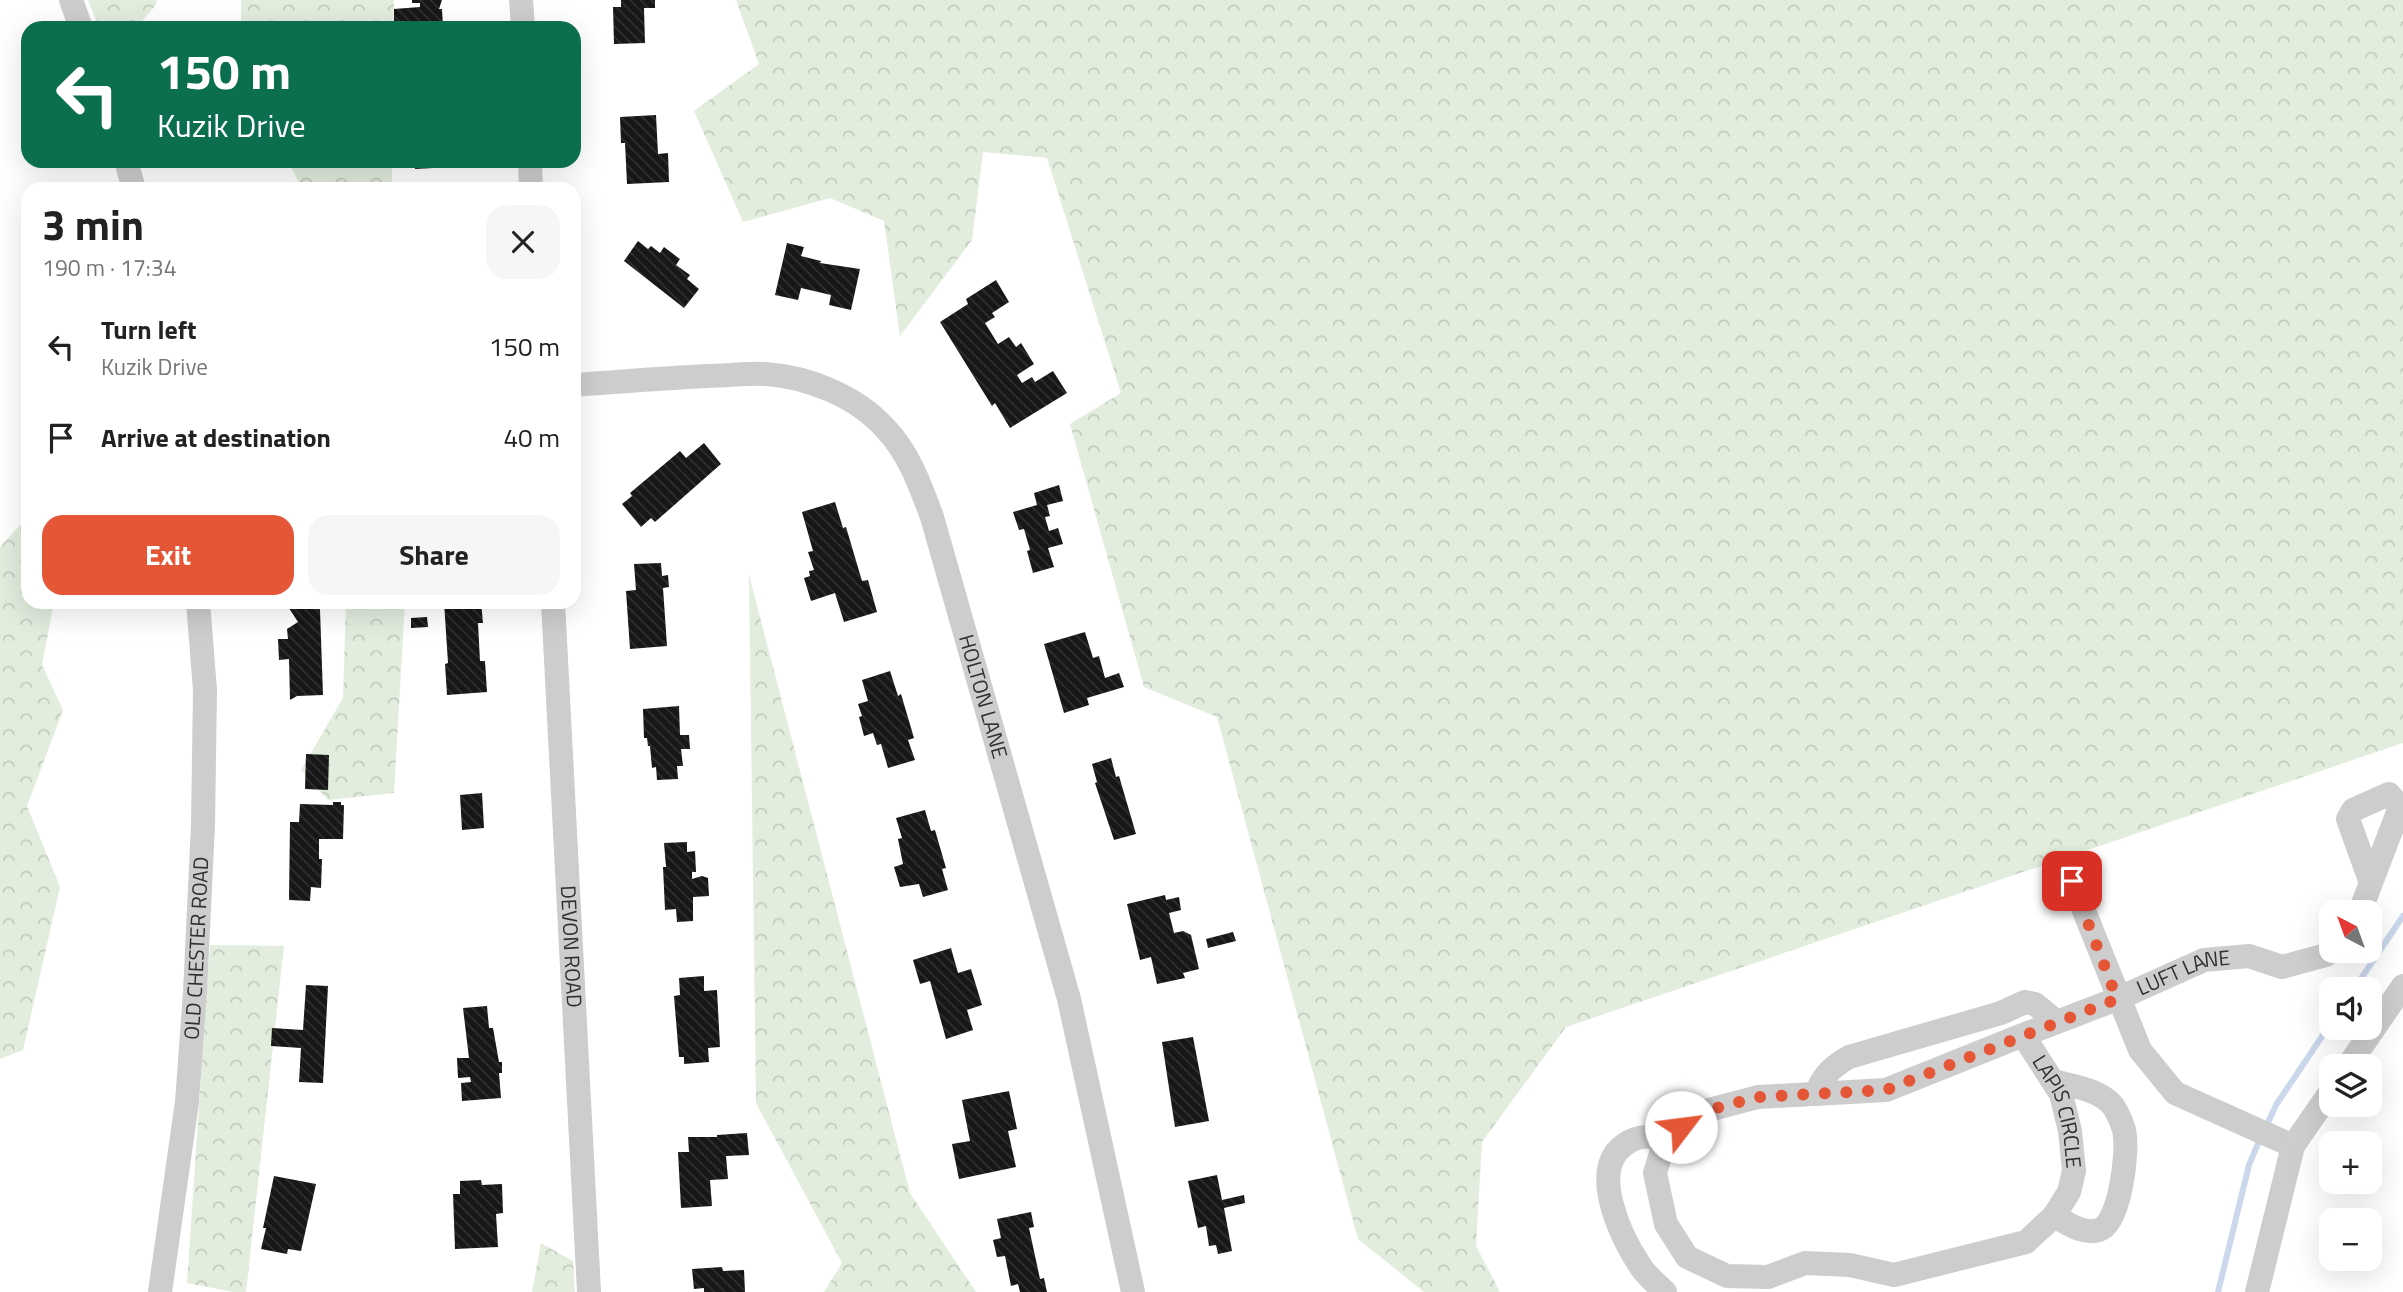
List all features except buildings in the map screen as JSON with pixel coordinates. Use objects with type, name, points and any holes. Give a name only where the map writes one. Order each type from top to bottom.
[{"type":"street","points":[[71,0],[78,21]]},
{"type":"street","points":[[521,0],[522,21]]},
{"type":"street","name":"HOLTON LANE","points":[[581,385],[738,374],[766,374],[790,378],[816,385],[855,404],[886,428],[903,452],[918,477],[932,517],[1046,913],[1069,999],[1133,1292]]},
{"type":"street","name":"OLD CHESTER ROAD","points":[[160,1292],[187,1102],[195,992],[203,825],[205,690],[199,609]]},
{"type":"street","name":"DEVON ROAD","points":[[553,609],[589,1292]]},
{"type":"street","points":[[2072,881],[2117,999],[2140,1050],[2175,1093],[2293,1146]]},
{"type":"street","points":[[2364,900],[2371,883]]},
{"type":"street","name":"LUFT LANE","points":[[2117,999],[2204,960],[2249,956],[2282,967],[2319,957]]},
{"type":"street","points":[[2356,1054],[2403,986]]},
{"type":"street","name":"LAPIS CIRCLE","points":[[2023,1035],[2061,1094],[2070,1131],[2074,1171],[2068,1192],[2054,1216],[2026,1242],[1897,1283],[1850,1265],[1805,1263],[1768,1277],[1723,1284],[1687,1257],[1666,1224],[1655,1173],[1665,1140],[1697,1113],[1758,1097],[1886,1090],[2023,1035],[2117,999]]},
{"type":"street","points":[[1816,1094],[1822,1079],[1832,1067],[1849,1057],[2001,1013],[2025,1002],[2035,1004],[2057,1022]]},
{"type":"street","points":[[2054,1081],[2099,1094],[2113,1107],[2124,1131],[2125,1162],[2114,1214],[2105,1228],[2096,1231],[2080,1230],[2054,1216]]},
{"type":"street","points":[[2256,1292],[2293,1146],[2319,1108]]},
{"type":"street","points":[[1665,1140],[1652,1136],[1638,1137],[1625,1143],[1610,1162],[1608,1175],[1620,1233],[1640,1267],[1665,1292]]},
{"type":"green space","points":[[88,0],[156,0],[157,3],[143,21],[96,21]]},
{"type":"green space","points":[[241,0],[394,0],[393,21],[241,21]]},
{"type":"green space","points":[[736,0],[2403,0],[2403,743],[1566,1027],[1482,1142],[1476,1246],[1500,1292],[1424,1292],[1358,1239],[1217,717],[1144,687],[1070,424],[1121,393],[1047,158],[983,152],[972,240],[900,336],[884,221],[830,198],[743,222],[694,111],[759,64]]},
{"type":"green space","points":[[292,168],[392,168],[392,182],[298,182]]},
{"type":"green space","points":[[21,524],[21,609],[53,609],[42,665],[63,710],[27,806],[60,887],[23,1050],[0,1059],[0,547]]},
{"type":"green space","points":[[749,575],[910,1193],[976,1292],[824,1292],[842,1263],[756,1103]]},
{"type":"green space","points":[[346,609],[405,609],[394,793],[328,800],[301,770],[343,698]]},
{"type":"green space","points":[[210,945],[284,946],[246,1292],[187,1283]]},
{"type":"green space","points":[[541,1243],[573,1261],[575,1292],[532,1292]]},
{"type":"waterway","points":[[2362,977],[2403,916]]},
{"type":"waterway","points":[[2265,1129],[2276,1105],[2320,1040]]},
{"type":"waterway","points":[[2218,1292],[2249,1165],[2260,1139]]},
{"type":"route","points":[[1681,1127],[1697,1113],[1758,1097],[1886,1090],[2117,999],[2072,881]]}]
